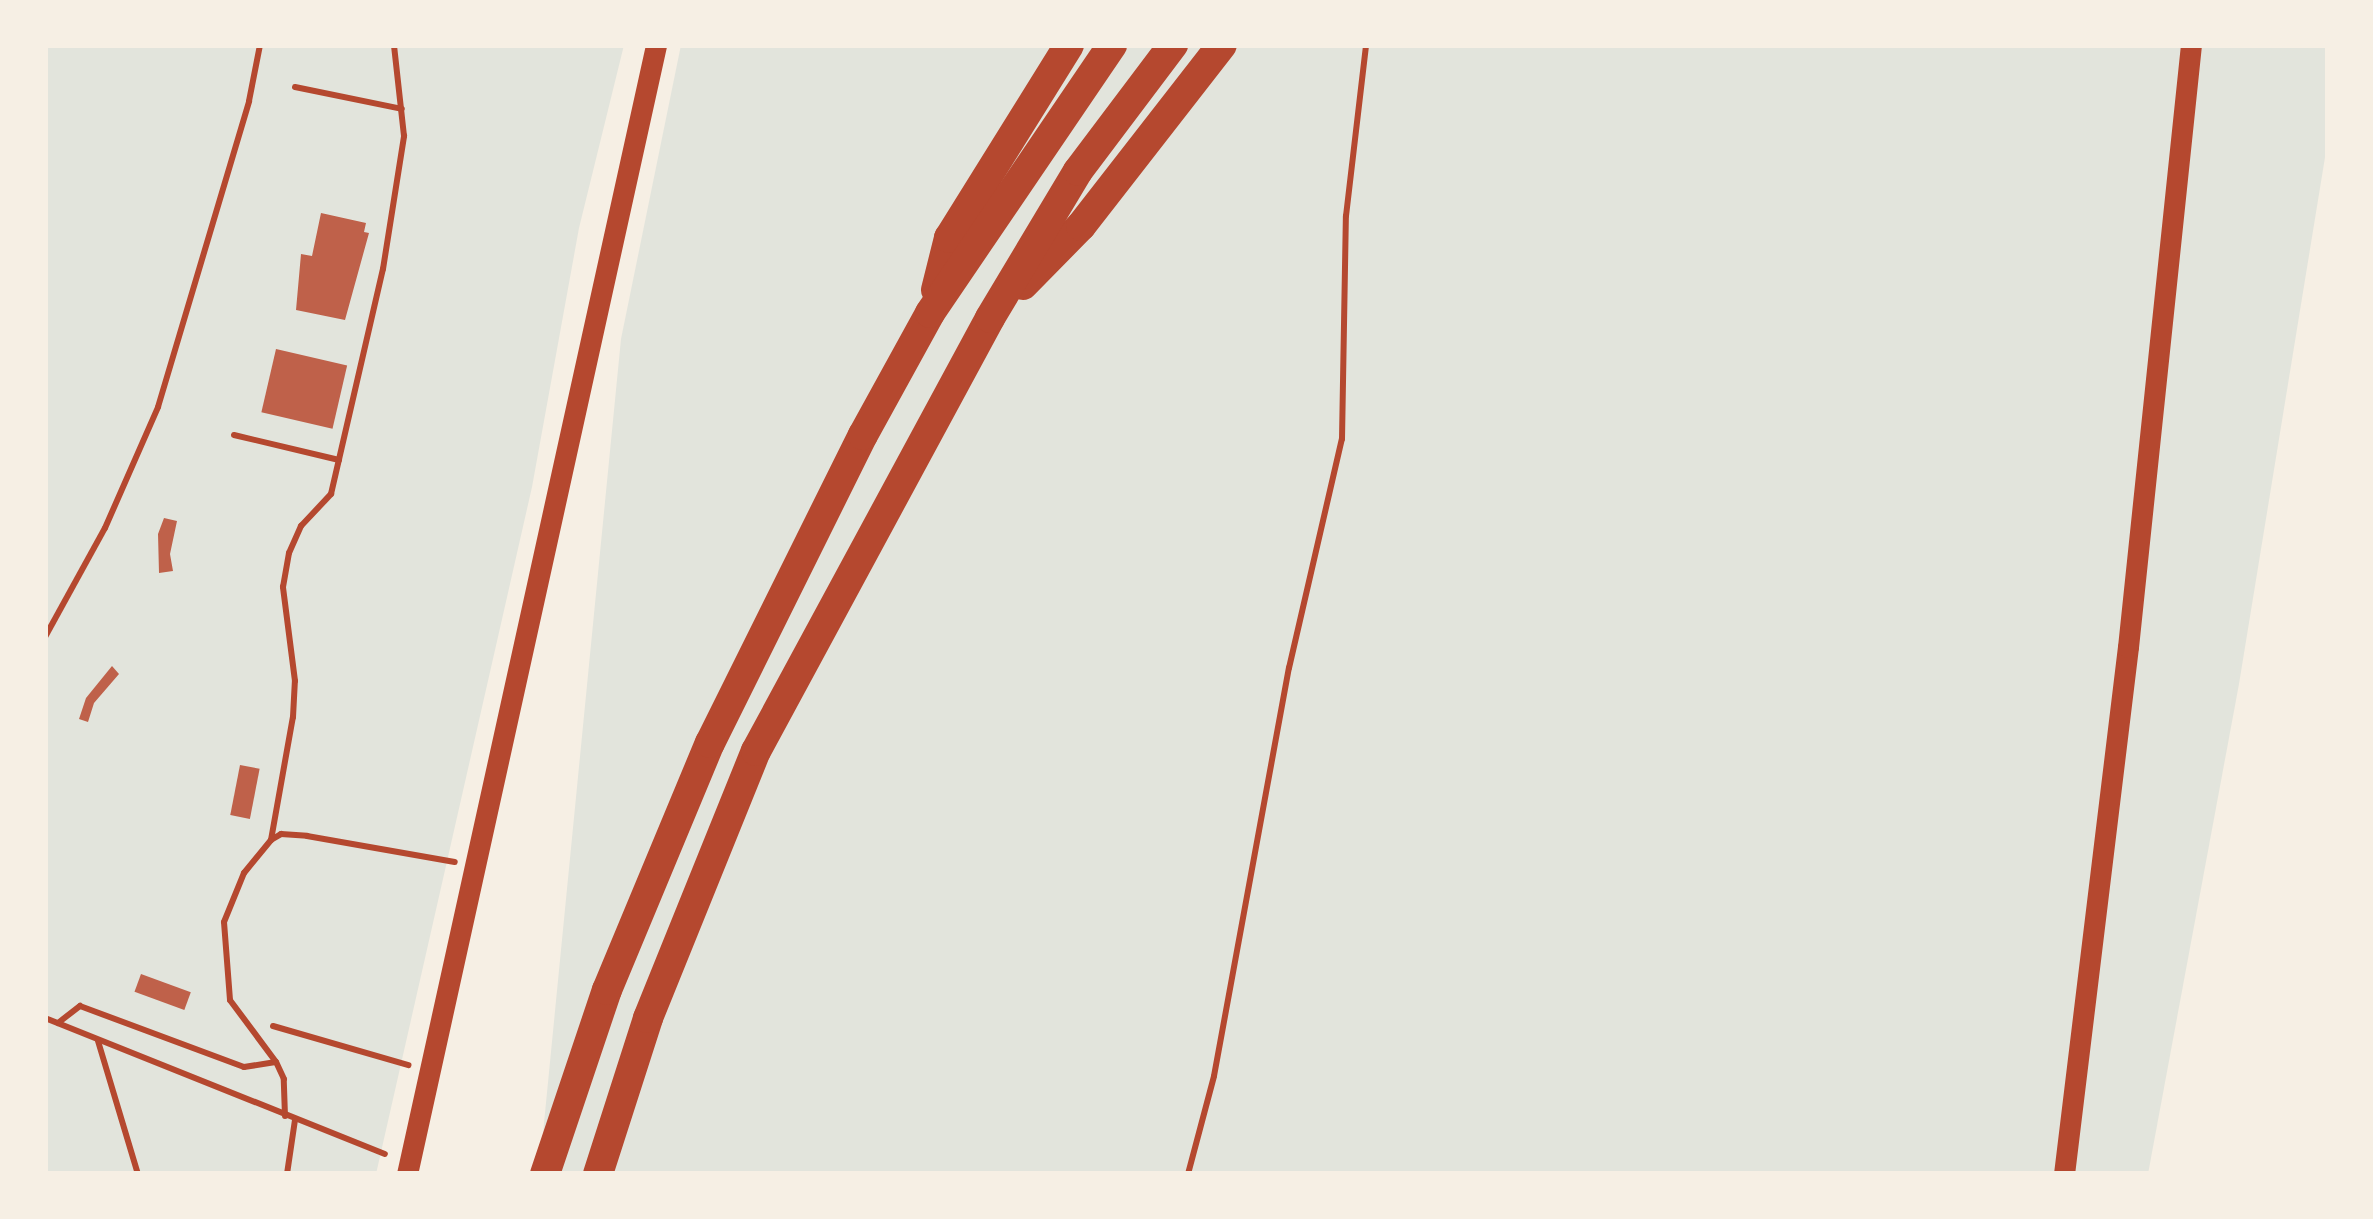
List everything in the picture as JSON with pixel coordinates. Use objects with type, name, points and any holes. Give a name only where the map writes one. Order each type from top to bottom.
[{"type":"main road","points":[[930,313],[950,238],[1069,45]]},
{"type":"main road","points":[[545,1174],[607,990],[710,743],[930,313],[1112,45]]},
{"type":"main road","points":[[598,1174],[648,1018],[756,751],[990,318],[1078,171],[1173,45]]},
{"type":"main road","points":[[990,318],[1081,226],[1222,45]]},
{"type":"street","points":[[407,1174],[656,45]]},
{"type":"street","points":[[2063,1174],[2128,647],[2191,45]]},
{"type":"path","points":[[45,637],[105,528],[158,406],[237,143],[260,45]]},
{"type":"path","points":[[271,840],[293,717],[295,681],[284,587],[289,554],[301,526],[331,494],[383,269],[404,136],[394,45]]},
{"type":"path","points":[[1188,1174],[1214,1076],[1289,668],[1342,439],[1346,215],[1366,45]]},
{"type":"path","points":[[295,87],[402,109]]},
{"type":"path","points":[[234,435],[339,460]]},
{"type":"path","points":[[285,1116],[284,1079],[276,1062],[230,1000],[224,922],[244,873],[281,834],[477,866]]},
{"type":"path","points":[[58,1024],[80,1006],[244,1067],[276,1062]]},
{"type":"path","points":[[45,1018],[295,1120],[287,1174]]},
{"type":"path","points":[[273,1026],[409,1065]]},
{"type":"path","points":[[98,1041],[139,1174]]},
{"type":"shaded area","points":[[45,45],[624,45],[579,228],[532,487],[376,1174],[45,1174]]},
{"type":"shaded area","points":[[681,45],[2328,45],[2328,139],[2239,684],[2148,1174],[539,1174],[621,339]]},
{"type":"building","points":[[321,213],[366,223],[364,232],[369,233],[345,320],[296,310],[301,254],[312,256]]},
{"type":"building","points":[[276,349],[347,365],[333,429],[261,412]]},
{"type":"building","points":[[164,518],[177,521],[170,554],[173,571],[159,573],[158,534]]},
{"type":"building","points":[[112,666],[119,674],[94,703],[88,722],[79,719],[86,698]]},
{"type":"building","points":[[240,765],[260,769],[250,819],[230,815]]},
{"type":"building","points":[[141,974],[191,992],[184,1010],[135,992]]}]
